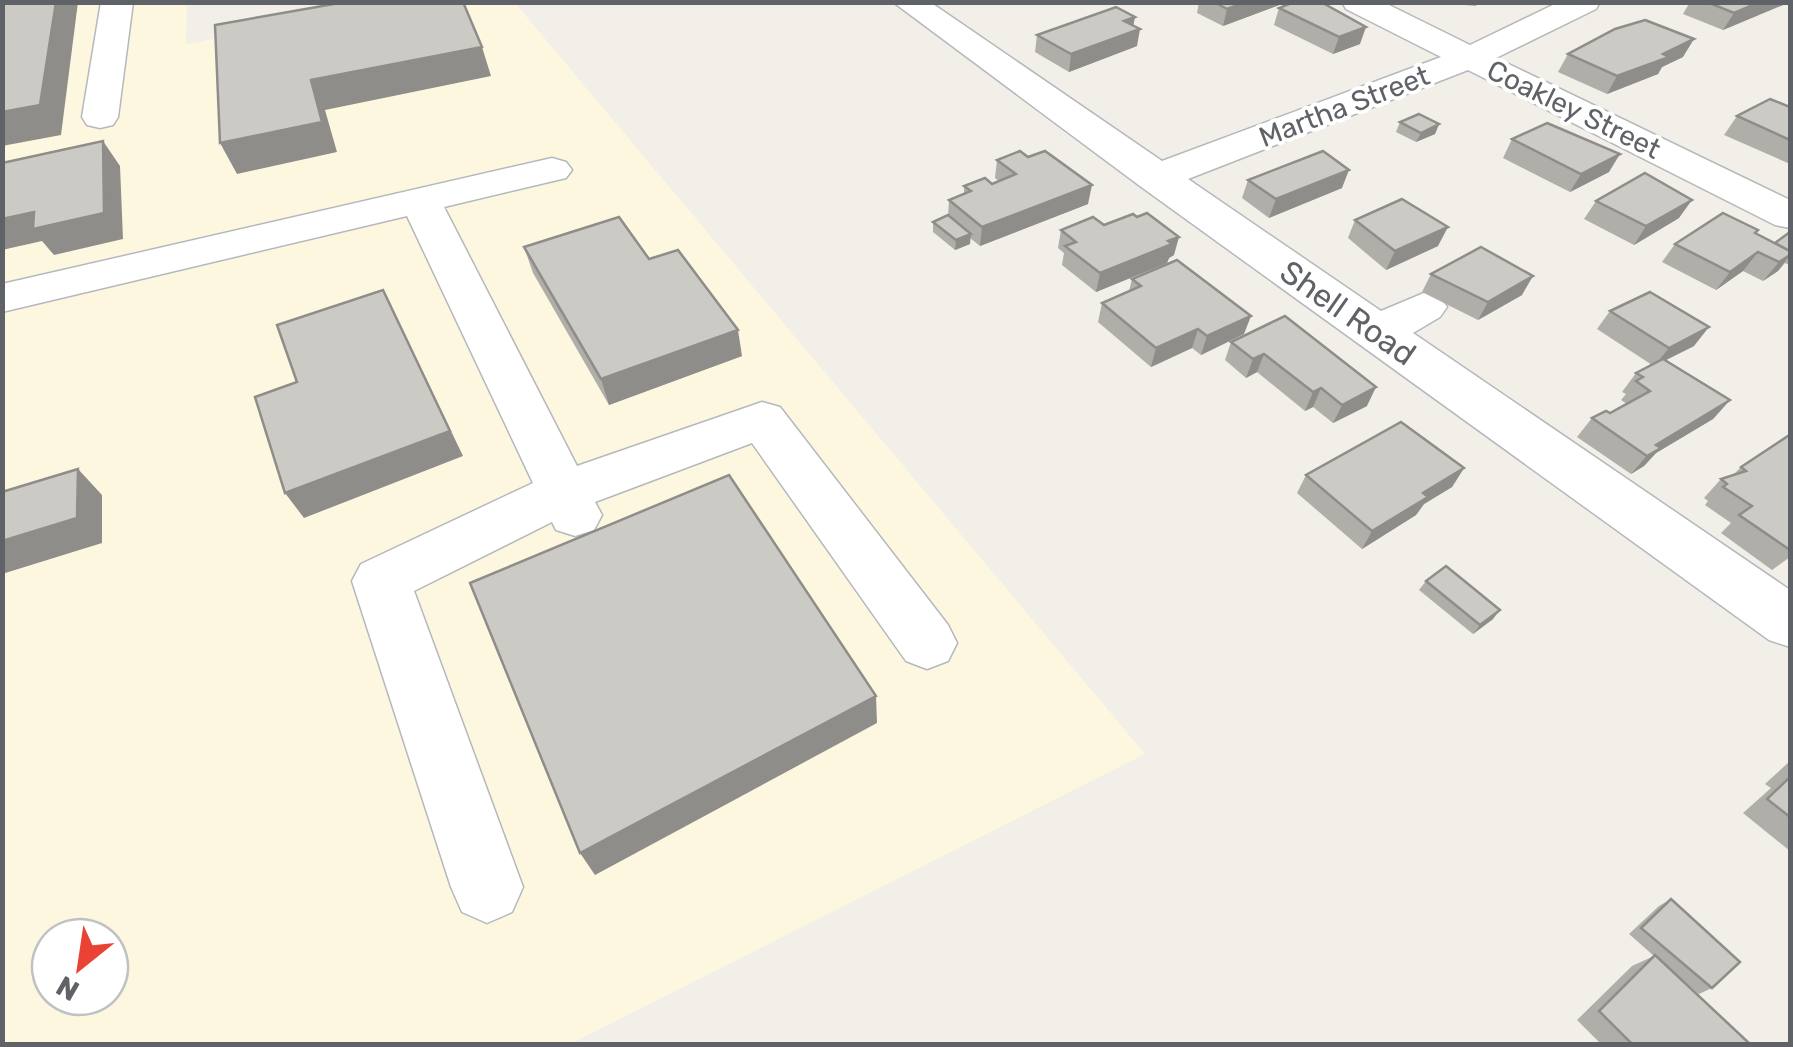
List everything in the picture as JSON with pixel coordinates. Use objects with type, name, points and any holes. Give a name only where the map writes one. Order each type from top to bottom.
[{"type":"street","points":[[100,118],[116,2]]},
{"type":"street","name":"Shell Road","points":[[908,2],[1790,622]]},
{"type":"street","name":"Coakley Street","points":[[1357,2],[1790,216]]},
{"type":"street","name":"Martha Street","points":[[1154,178],[1469,58],[1585,2]]},
{"type":"street","points":[[2,298],[552,170]]},
{"type":"street","points":[[420,200],[570,503]]},
{"type":"street","points":[[1316,291],[1368,271]]},
{"type":"street","points":[[1377,333],[1424,307]]},
{"type":"street","points":[[487,888],[380,580],[762,420],[927,644]]},
{"type":"shaded area","points":[[2,3],[187,3],[186,44],[414,3],[515,3],[1145,754],[570,1044],[3,1044]]},
{"type":"building","points":[[2,2],[56,2],[40,105],[2,112]]},
{"type":"building","points":[[345,2],[463,2],[482,47],[311,80],[322,122],[220,143],[215,25]]},
{"type":"building","points":[[1214,2],[1246,2],[1227,9]]},
{"type":"building","points":[[1294,2],[1321,2],[1366,27],[1339,37],[1279,8]]},
{"type":"building","points":[[1707,2],[1760,2],[1734,13]]},
{"type":"building","points":[[1116,7],[1135,17],[1124,21],[1140,29],[1071,54],[1037,35]]},
{"type":"building","points":[[1645,20],[1694,39],[1663,54],[1669,57],[1617,76],[1568,54],[1615,29]]},
{"type":"building","points":[[1770,99],[1790,107],[1790,140],[1737,116]]},
{"type":"building","points":[[1419,114],[1439,124],[1421,133],[1400,122]]},
{"type":"building","points":[[1547,123],[1620,154],[1581,174],[1512,139]]},
{"type":"building","points":[[103,141],[104,213],[33,229],[34,212],[2,219],[2,163]]},
{"type":"building","points":[[1020,151],[1028,157],[1045,151],[1092,185],[982,227],[949,200],[971,191],[964,186],[985,178],[992,184],[1016,174],[997,160]]},
{"type":"building","points":[[1323,151],[1349,170],[1276,199],[1248,180]]},
{"type":"building","points":[[1645,173],[1692,200],[1646,226],[1596,201]]},
{"type":"building","points":[[1402,199],[1448,227],[1395,251],[1355,220]]},
{"type":"building","points":[[1147,213],[1179,237],[1168,241],[1172,244],[1100,273],[1065,246],[1076,242],[1061,230],[1093,217],[1104,225]]},
{"type":"building","points":[[1723,213],[1758,230],[1755,233],[1790,251],[1790,255],[1779,262],[1758,252],[1730,272],[1675,244]]},
{"type":"building","points":[[948,215],[971,234],[956,240],[933,222]]},
{"type":"building","points":[[619,217],[649,259],[678,250],[738,330],[601,379],[524,247]]},
{"type":"building","points":[[1790,232],[1790,251],[1775,243]]},
{"type":"building","points":[[1481,247],[1533,276],[1488,302],[1431,274]]},
{"type":"building","points":[[1177,260],[1251,316],[1207,336],[1198,329],[1156,348],[1102,303],[1141,286],[1132,279]]},
{"type":"building","points":[[383,290],[450,431],[285,493],[255,397],[297,382],[277,325]]},
{"type":"building","points":[[1650,292],[1709,327],[1669,348],[1610,311]]},
{"type":"building","points":[[1285,316],[1376,387],[1342,405],[1321,388],[1313,392],[1264,354],[1253,359],[1231,342]]},
{"type":"building","points":[[1663,359],[1730,400],[1656,445],[1661,448],[1647,456],[1592,418],[1610,413],[1650,391],[1636,381],[1643,377],[1636,373]]},
{"type":"building","points":[[1401,422],[1464,468],[1423,493],[1428,497],[1372,531],[1306,475]]},
{"type":"building","points":[[1788,436],[1790,550],[1739,515],[1752,506],[1723,487],[1727,484],[1721,479],[1746,471],[1741,467]]},
{"type":"building","points":[[78,469],[77,518],[2,541],[2,492]]},
{"type":"building","points":[[729,475],[876,696],[580,853],[470,583]]},
{"type":"building","points":[[1446,566],[1500,610],[1480,625],[1426,581]]},
{"type":"building","points":[[1790,777],[1790,817],[1767,799]]},
{"type":"building","points":[[1671,899],[1740,962],[1712,988],[1641,928]]},
{"type":"building","points":[[1655,955],[1750,1044],[1632,1044],[1599,1011]]}]
